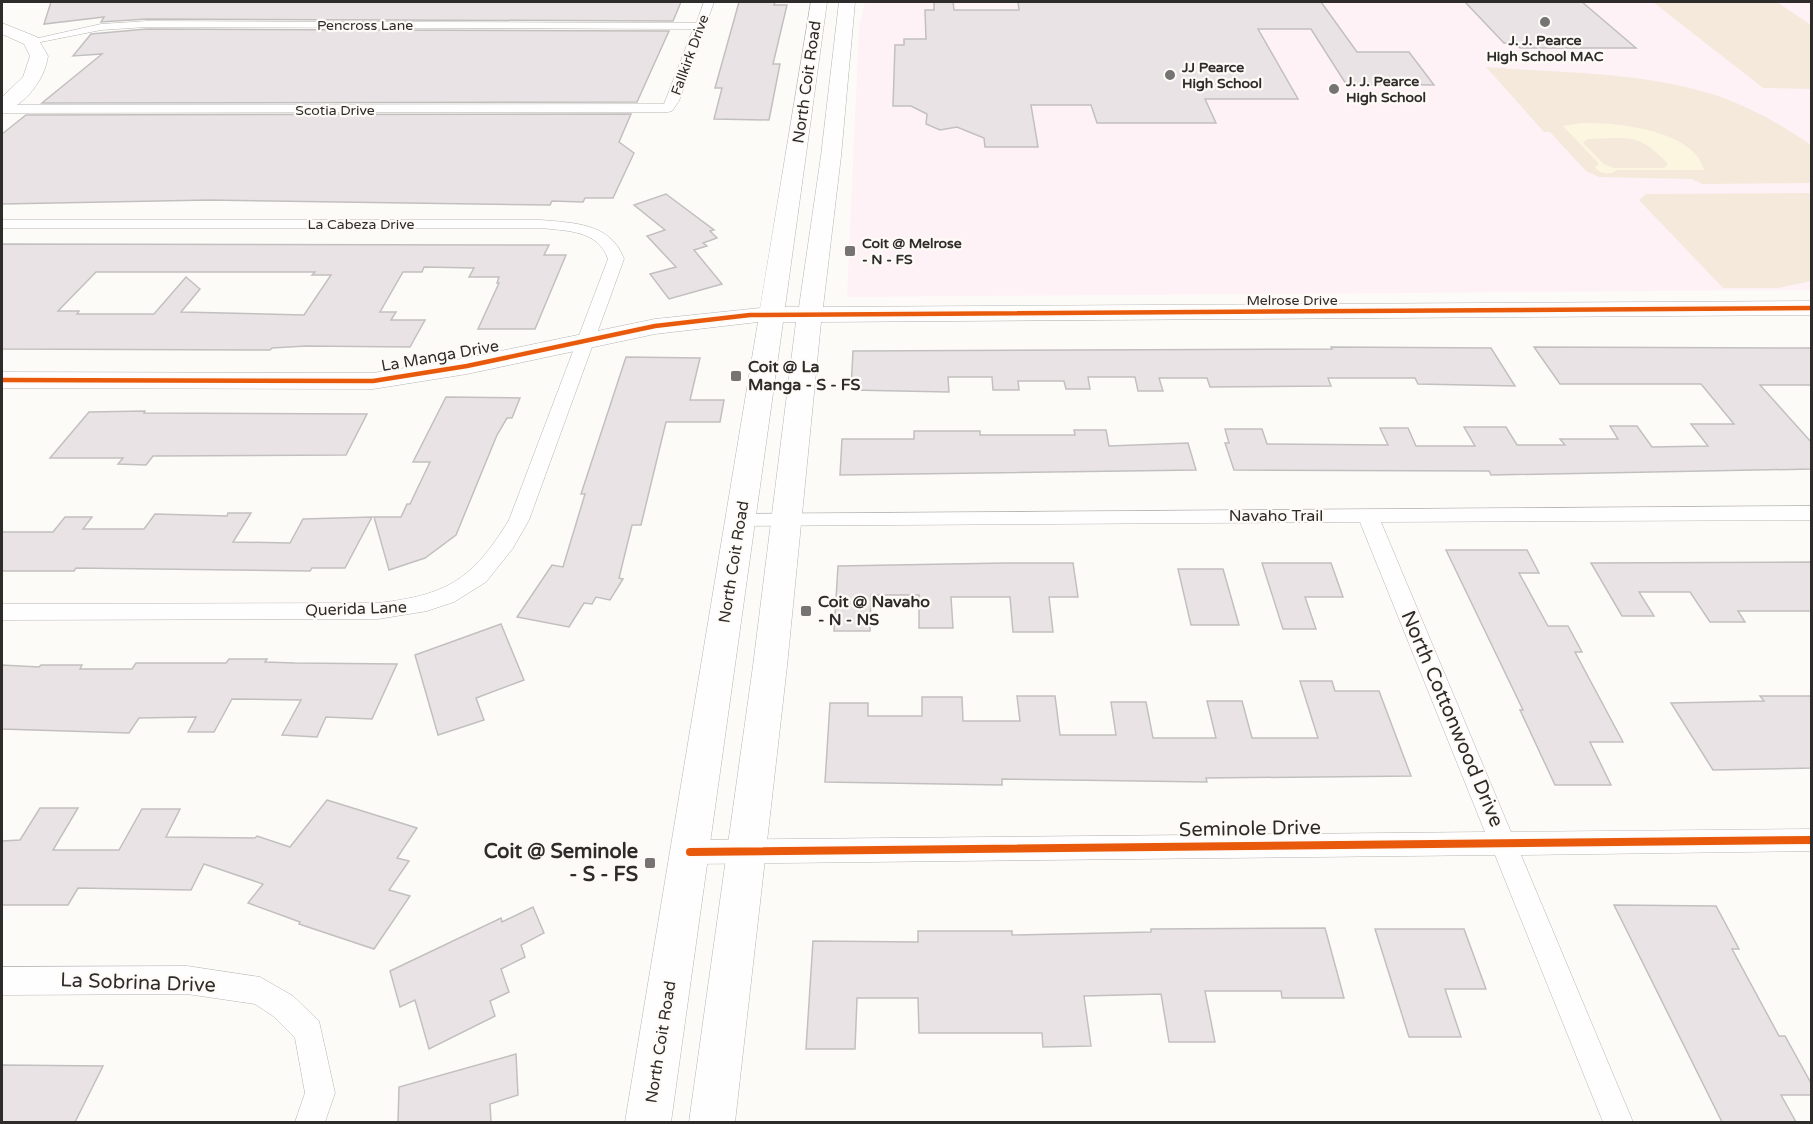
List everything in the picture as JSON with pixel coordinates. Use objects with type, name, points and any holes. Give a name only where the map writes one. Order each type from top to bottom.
[{"type":"main road","name":"North Coit Road","points":[[648,1122],[819,2]]},
{"type":"main road","name":"North Coit Road","points":[[712,1122],[831,156],[847,2]]},
{"type":"main road","points":[[2,27],[31,41],[39,56],[38,68],[26,87],[2,108]]},
{"type":"main road","name":"Melrose Drive","points":[[772,315],[1812,308]]},
{"type":"main road","name":"La Manga Drive","points":[[2,380],[373,381],[423,374],[696,321],[772,315]]},
{"type":"street","name":"Fallkirk Drive","points":[[668,108],[673,101],[710,2]]},
{"type":"street","name":"Pencross Lane","points":[[31,41],[101,27],[147,24],[701,26]]},
{"type":"street","name":"Scotia Drive","points":[[2,108],[668,108]]},
{"type":"street","name":"La Cabeza Drive","points":[[2,224],[541,224],[580,228],[603,237],[614,248],[616,259],[586,342]]},
{"type":"street","name":"Querida Lane","points":[[2,612],[378,611],[412,608],[434,602],[471,585],[485,573],[504,549],[519,520],[586,342]]},
{"type":"street","name":"Navaho Trail","points":[[741,519],[1812,513]]},
{"type":"street","name":"North Cottonwood Drive","points":[[1368,516],[1618,1122]]},
{"type":"street","name":"Seminole Drive","points":[[690,852],[1812,840]]},
{"type":"street","name":"La Sobrina Drive","points":[[2,981],[187,980],[260,991],[283,1006],[309,1031],[320,1092],[309,1122]]},
{"type":"shaded area","name":"J. J. Pearce High School","points":[[865,2],[1811,2],[1811,290],[847,297],[859,28]]},
{"type":"shaded area","points":[[1653,2],[1777,2],[1811,25],[1811,89],[1763,88]]},
{"type":"shaded area","points":[[1486,67],[1633,78],[1662,82],[1718,96],[1766,118],[1811,145],[1811,183],[1702,184],[1692,179],[1599,177],[1586,171],[1550,132],[1544,132]]},
{"type":"shaded area","points":[[1808,193],[1812,195],[1811,281],[1778,288],[1723,288],[1639,200],[1646,194]]},
{"type":"sand","points":[[1582,123],[1614,124],[1652,131],[1686,146],[1698,156],[1704,170],[1617,170],[1608,174],[1602,173],[1595,167],[1599,164],[1563,126]],"holes":[[[1587,139],[1632,139],[1649,146],[1668,164],[1664,168],[1614,168],[1604,164],[1583,143]]]},
{"type":"building","points":[[51,2],[681,2],[673,21],[147,19],[101,22],[104,17],[44,24]]},
{"type":"building","points":[[739,2],[775,2],[774,5],[787,5],[773,64],[780,64],[769,120],[714,119],[722,88],[715,88]]},
{"type":"building","name":"JJ Pearce High School","points":[[934,2],[953,2],[954,10],[1019,10],[1018,2],[1321,2],[1357,52],[1409,52],[1434,85],[1346,84],[1311,29],[1258,29],[1298,99],[1205,99],[1216,123],[1097,123],[1091,105],[1031,105],[1038,147],[985,147],[984,138],[957,127],[940,130],[926,124],[927,114],[911,106],[893,106],[895,45],[904,45],[904,39],[926,39],[925,10],[934,10]]},
{"type":"building","name":"J. J. Pearce High School MAC","points":[[1465,2],[1582,2],[1636,48],[1520,48],[1515,43],[1504,43]]},
{"type":"building","points":[[147,29],[669,31],[637,102],[42,103],[102,54],[73,56],[91,34]]},
{"type":"building","points":[[631,114],[619,142],[634,153],[613,198],[585,198],[583,202],[552,201],[550,205],[209,200],[2,204],[2,134],[26,115]]},
{"type":"building","points":[[666,194],[714,230],[710,231],[717,238],[703,243],[707,246],[694,250],[722,284],[669,299],[650,274],[676,267],[647,236],[665,230],[634,205]]},
{"type":"building","points":[[2,244],[549,245],[544,255],[566,255],[535,329],[478,329],[499,283],[497,283],[499,277],[469,277],[474,268],[424,267],[422,272],[403,272],[380,312],[396,312],[391,320],[425,320],[410,347],[306,346],[270,350],[2,349]],"holes":[[[96,272],[315,272],[312,275],[331,275],[304,315],[181,312],[200,289],[186,277],[154,314],[77,314],[79,311],[58,311]]]},
{"type":"building","points":[[1331,347],[1491,348],[1515,386],[1418,384],[1415,378],[1328,378],[1331,386],[1210,387],[1207,378],[1159,378],[1163,391],[1138,391],[1135,377],[1088,377],[1090,389],[1066,389],[1064,381],[1018,381],[1019,390],[993,390],[992,377],[948,377],[949,392],[851,390],[853,351],[1332,349]]},
{"type":"building","points":[[1534,347],[1812,348],[1812,385],[1760,385],[1812,443],[1812,469],[1491,475],[1489,471],[1234,470],[1225,443],[1229,443],[1225,429],[1262,429],[1267,444],[1388,445],[1380,428],[1408,428],[1416,446],[1475,446],[1464,427],[1506,427],[1517,445],[1565,445],[1560,439],[1618,439],[1610,426],[1637,426],[1652,447],[1708,446],[1691,424],[1734,424],[1701,384],[1560,384]]},
{"type":"building","points":[[626,357],[700,358],[690,400],[724,400],[720,422],[666,422],[641,525],[632,525],[619,578],[623,579],[610,600],[596,597],[592,604],[584,603],[569,627],[517,617],[552,565],[563,567],[585,494],[581,494]]},
{"type":"building","points":[[446,397],[520,398],[512,418],[507,418],[497,435],[456,535],[425,558],[389,570],[374,517],[401,517],[407,504],[410,504],[430,462],[413,462]]},
{"type":"building","points":[[145,411],[144,413],[367,414],[346,455],[153,456],[146,465],[118,464],[123,458],[50,458],[89,412]]},
{"type":"building","points":[[1074,430],[1106,430],[1109,446],[1188,443],[1196,470],[840,475],[842,439],[914,439],[914,431],[980,431],[980,435],[1075,435]]},
{"type":"building","points":[[228,513],[251,513],[233,542],[290,543],[303,519],[372,517],[345,568],[312,568],[310,571],[76,568],[74,571],[2,571],[2,532],[53,532],[65,517],[92,517],[83,529],[144,529],[155,514],[227,516]]},
{"type":"building","points":[[1446,550],[1527,550],[1539,573],[1519,573],[1548,626],[1568,626],[1582,652],[1575,652],[1623,742],[1590,742],[1611,785],[1555,785],[1520,710],[1523,710]]},
{"type":"building","points":[[1812,562],[1812,611],[1738,611],[1745,622],[1710,622],[1690,592],[1639,592],[1654,616],[1622,616],[1591,563]]},
{"type":"building","points":[[1073,563],[1078,597],[1049,597],[1053,632],[1013,632],[1010,597],[951,597],[953,628],[919,628],[919,595],[871,595],[870,631],[834,631],[838,566]]},
{"type":"building","points":[[1262,563],[1331,563],[1343,597],[1305,597],[1316,629],[1283,629]]},
{"type":"building","points":[[1178,569],[1223,569],[1239,625],[1191,625]]},
{"type":"building","points":[[501,624],[524,680],[476,698],[484,720],[438,735],[415,655]]},
{"type":"building","points":[[229,659],[267,659],[265,662],[295,663],[397,664],[372,719],[326,717],[317,737],[282,735],[301,700],[232,699],[214,732],[188,732],[196,717],[139,718],[129,733],[2,729],[2,665],[39,667],[41,665],[82,665],[80,669],[132,669],[136,663],[226,663]]},
{"type":"building","points":[[1300,681],[1332,681],[1335,691],[1379,691],[1411,776],[1206,778],[1207,782],[1002,779],[1002,785],[825,782],[830,703],[868,703],[868,716],[922,716],[922,697],[962,697],[963,721],[1020,721],[1017,696],[1055,696],[1060,735],[1116,735],[1111,702],[1146,702],[1153,738],[1216,738],[1207,701],[1242,701],[1252,738],[1318,738]]},
{"type":"building","points":[[1760,696],[1812,696],[1812,768],[1713,770],[1671,703],[1764,701]]},
{"type":"building","points":[[327,800],[417,828],[397,858],[409,861],[389,890],[410,896],[374,949],[299,924],[300,922],[248,903],[263,884],[204,864],[191,890],[78,888],[68,905],[2,905],[2,841],[20,840],[40,808],[78,808],[53,850],[119,850],[142,809],[180,809],[166,837],[255,838],[257,836],[290,847]]},
{"type":"building","points":[[1614,905],[1716,906],[1739,949],[1732,949],[1779,1036],[1785,1036],[1812,1085],[1812,1095],[1781,1095],[1796,1122],[1722,1122]]},
{"type":"building","points":[[533,907],[544,933],[521,945],[525,957],[501,969],[509,992],[490,1001],[495,1016],[429,1049],[415,1000],[400,1007],[390,971],[501,918],[502,922]]},
{"type":"building","points":[[1325,928],[1344,998],[1282,998],[1281,991],[1205,991],[1215,1042],[1169,1042],[1161,994],[1084,996],[1091,1046],[1043,1047],[1042,1033],[919,1033],[918,998],[857,998],[855,1049],[806,1049],[813,941],[918,942],[918,931],[1012,931],[1012,935],[1151,932],[1151,929]]},
{"type":"building","points":[[1375,929],[1464,929],[1486,989],[1445,989],[1461,1037],[1409,1037]]},
{"type":"building","points":[[516,1054],[518,1095],[490,1104],[491,1122],[398,1122],[399,1087]]},
{"type":"building","points":[[2,1065],[103,1066],[75,1122],[2,1122]]},
{"type":"cycle path","points":[[2,380],[373,381],[467,366],[655,326],[750,315],[1812,308]]},
{"type":"cycle path","points":[[690,852],[1812,840]]},
{"type":"place","name":"J. J. Pearce High School MAC","points":[[1545,22]]},
{"type":"place","name":"JJ Pearce High School","points":[[1170,75]]},
{"type":"place","name":"J. J. Pearce High School","points":[[1334,89]]},
{"type":"place","name":"Coit @ Melrose - N - FS","points":[[850,251]]},
{"type":"place","name":"Coit @ La Manga - S - FS","points":[[736,376]]},
{"type":"place","name":"Coit @ Navaho - N - NS","points":[[806,611]]},
{"type":"place","name":"Coit @ Seminole - S - FS","points":[[650,863]]}]
